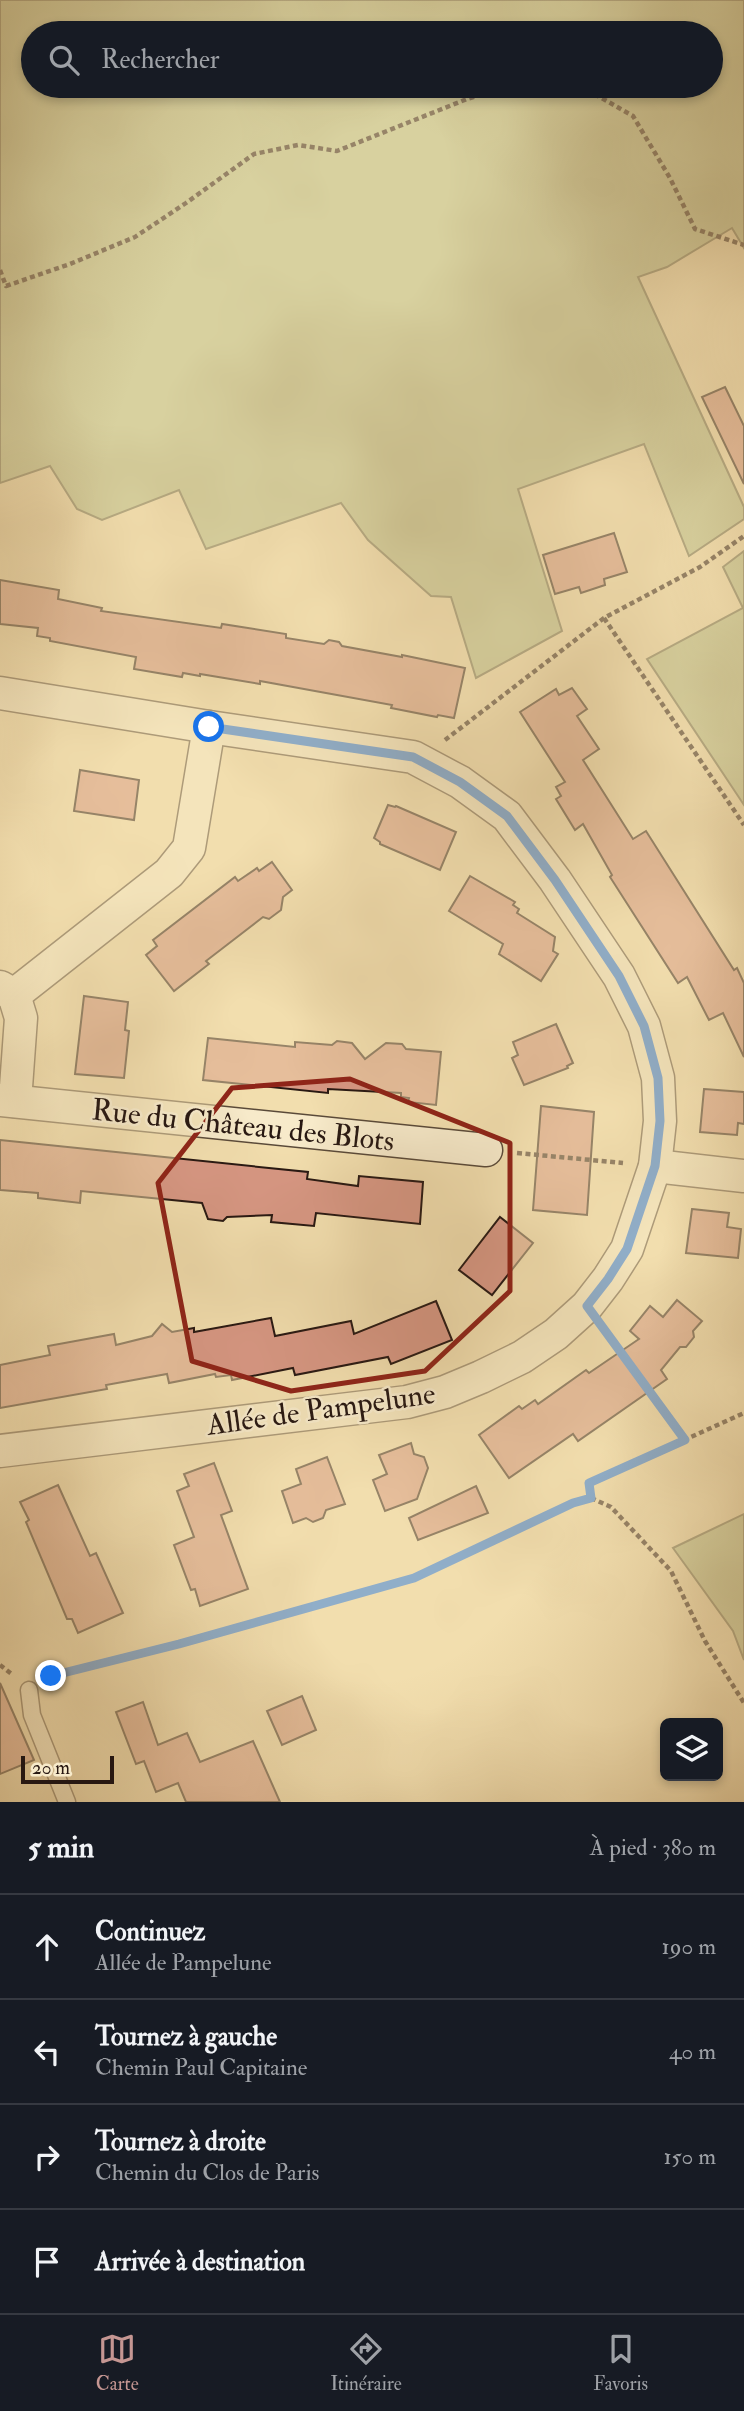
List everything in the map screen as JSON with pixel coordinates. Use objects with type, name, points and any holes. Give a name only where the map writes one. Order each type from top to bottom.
[{"type":"street","name":"Allée de Pampelune","points":[[0,693],[413,757],[460,782],[507,816],[555,880],[619,976],[644,1026],[658,1078],[660,1121],[655,1166],[627,1249],[587,1306],[556,1334],[522,1357],[444,1392],[407,1402],[0,1451]]},
{"type":"street","points":[[7,1101],[21,1018],[7,991],[169,873],[189,848],[209,727]]},
{"type":"street","name":"Rue du Château des Blots","points":[[7,1101],[486,1150]]},
{"type":"street","points":[[655,1166],[744,1176]]},
{"type":"lane","points":[[29,1690],[32,1715],[67,1802]]},
{"type":"path","points":[[0,270],[6,286],[70,264],[135,237],[254,154],[298,145],[337,151],[470,98]]},
{"type":"path","points":[[601,98],[633,116],[670,178],[695,229],[744,245]]},
{"type":"path","points":[[419,761],[604,618],[700,567],[744,536]]},
{"type":"path","points":[[604,618],[744,825]]},
{"type":"path","points":[[486,1150],[655,1166]]},
{"type":"path","points":[[587,1306],[685,1440]]},
{"type":"path","points":[[591,1498],[589,1483],[744,1413]]},
{"type":"path","points":[[29,1690],[51,1676],[179,1644],[414,1578],[573,1503],[591,1498],[611,1507],[671,1571],[705,1641],[744,1703]]},
{"type":"highlighted area","points":[[350,1079],[510,1143],[510,1291],[425,1371],[291,1391],[192,1361],[158,1183],[232,1088]]},
{"type":"green space","points":[[0,0],[744,0],[744,248],[732,228],[667,267],[638,277],[744,507],[744,519],[689,556],[644,444],[518,489],[562,631],[476,678],[451,597],[431,596],[368,540],[341,503],[206,549],[179,490],[102,520],[77,509],[50,466],[0,483]]},
{"type":"green space","points":[[744,551],[744,805],[647,659],[743,608],[723,567]]},
{"type":"green space","points":[[744,1514],[744,1660],[733,1631],[673,1548]]},
{"type":"building","points":[[725,387],[744,426],[744,484],[702,397]]},
{"type":"building","points":[[614,533],[627,572],[604,579],[605,585],[581,593],[579,587],[555,594],[543,555]]},
{"type":"building","points":[[0,580],[59,590],[58,599],[102,608],[101,611],[221,628],[222,624],[286,634],[286,638],[324,644],[329,640],[339,642],[342,646],[465,668],[454,718],[437,717],[391,708],[392,705],[260,681],[260,684],[183,673],[182,677],[134,669],[136,657],[50,641],[50,638],[37,636],[38,628],[0,624]]},
{"type":"building","points":[[572,688],[587,709],[577,716],[599,749],[583,760],[633,839],[646,831],[734,970],[737,968],[744,983],[744,1057],[723,1013],[709,1020],[687,977],[678,983],[610,877],[612,875],[583,824],[575,830],[556,799],[561,796],[556,787],[565,782],[520,712],[556,689],[559,695]]},
{"type":"building","points":[[80,770],[139,780],[134,820],[74,811]]},
{"type":"building","points":[[388,805],[456,832],[440,870],[380,844],[374,838]]},
{"type":"building","points":[[272,862],[292,890],[283,897],[281,910],[269,919],[263,917],[206,961],[209,964],[174,991],[146,955],[157,946],[153,940],[235,877],[238,881]]},
{"type":"building","points":[[470,876],[515,902],[513,905],[519,909],[517,913],[555,937],[553,951],[558,954],[541,981],[499,954],[503,944],[449,911]]},
{"type":"building","points":[[84,996],[128,1002],[125,1030],[129,1031],[124,1078],[75,1074]]},
{"type":"building","points":[[556,1024],[573,1063],[567,1066],[568,1068],[524,1085],[512,1058],[518,1055],[513,1042]]},
{"type":"building","points":[[208,1038],[295,1047],[295,1042],[332,1045],[337,1041],[352,1043],[365,1059],[386,1043],[402,1044],[406,1049],[441,1052],[436,1105],[408,1102],[409,1098],[401,1097],[401,1093],[328,1089],[328,1093],[203,1080]]},
{"type":"building","points":[[704,1089],[744,1092],[744,1124],[738,1123],[737,1135],[700,1132]]},
{"type":"building","points":[[541,1106],[594,1112],[587,1215],[533,1210]]},
{"type":"building","points":[[0,1140],[308,1172],[307,1179],[358,1186],[359,1176],[423,1182],[420,1224],[316,1213],[314,1226],[271,1222],[272,1215],[227,1217],[223,1221],[208,1219],[202,1203],[81,1191],[80,1203],[38,1198],[38,1193],[0,1190]]},
{"type":"building","points":[[692,1209],[729,1213],[727,1227],[741,1229],[738,1258],[686,1253]]},
{"type":"building","points":[[500,1217],[533,1243],[492,1295],[459,1270]]},
{"type":"building","points":[[677,1300],[702,1321],[693,1331],[694,1337],[686,1347],[680,1347],[661,1370],[667,1379],[578,1441],[573,1434],[509,1478],[479,1435],[519,1406],[522,1409],[535,1400],[538,1404],[586,1370],[589,1373],[639,1339],[630,1331],[650,1306],[663,1317]]},
{"type":"building","points":[[436,1301],[452,1340],[391,1364],[388,1357],[295,1375],[293,1368],[232,1380],[231,1375],[216,1377],[215,1374],[169,1383],[167,1374],[106,1385],[107,1389],[0,1408],[0,1365],[50,1355],[48,1346],[114,1334],[116,1345],[152,1336],[162,1324],[172,1332],[194,1328],[194,1332],[271,1318],[275,1336],[351,1321],[354,1334]]},
{"type":"building","points":[[411,1443],[414,1454],[424,1457],[428,1468],[417,1499],[385,1511],[373,1480],[387,1474],[379,1455]]},
{"type":"building","points":[[327,1457],[345,1504],[326,1510],[323,1518],[313,1522],[306,1518],[293,1523],[282,1491],[301,1484],[296,1469]]},
{"type":"building","points":[[214,1463],[232,1511],[221,1515],[248,1589],[200,1606],[174,1545],[194,1537],[177,1491],[189,1486],[184,1474]]},
{"type":"building","points":[[58,1485],[90,1556],[96,1553],[123,1613],[78,1633],[72,1619],[67,1619],[20,1502]]},
{"type":"building","points":[[476,1486],[488,1513],[418,1540],[409,1518]]},
{"type":"building","points":[[0,1683],[34,1760],[0,1774]]},
{"type":"building","points":[[302,1696],[316,1730],[282,1745],[267,1711]]},
{"type":"building","points":[[143,1702],[158,1745],[187,1733],[200,1762],[253,1741],[280,1802],[186,1802],[178,1783],[156,1792],[144,1761],[136,1764],[116,1712]]},
{"type":"route","points":[[51,1676],[179,1644],[414,1578],[573,1503],[591,1498],[589,1483],[685,1440],[587,1306],[627,1249],[655,1166],[660,1121],[658,1078],[644,1026],[619,976],[555,880],[507,816],[460,782],[413,757],[209,727]]}]
